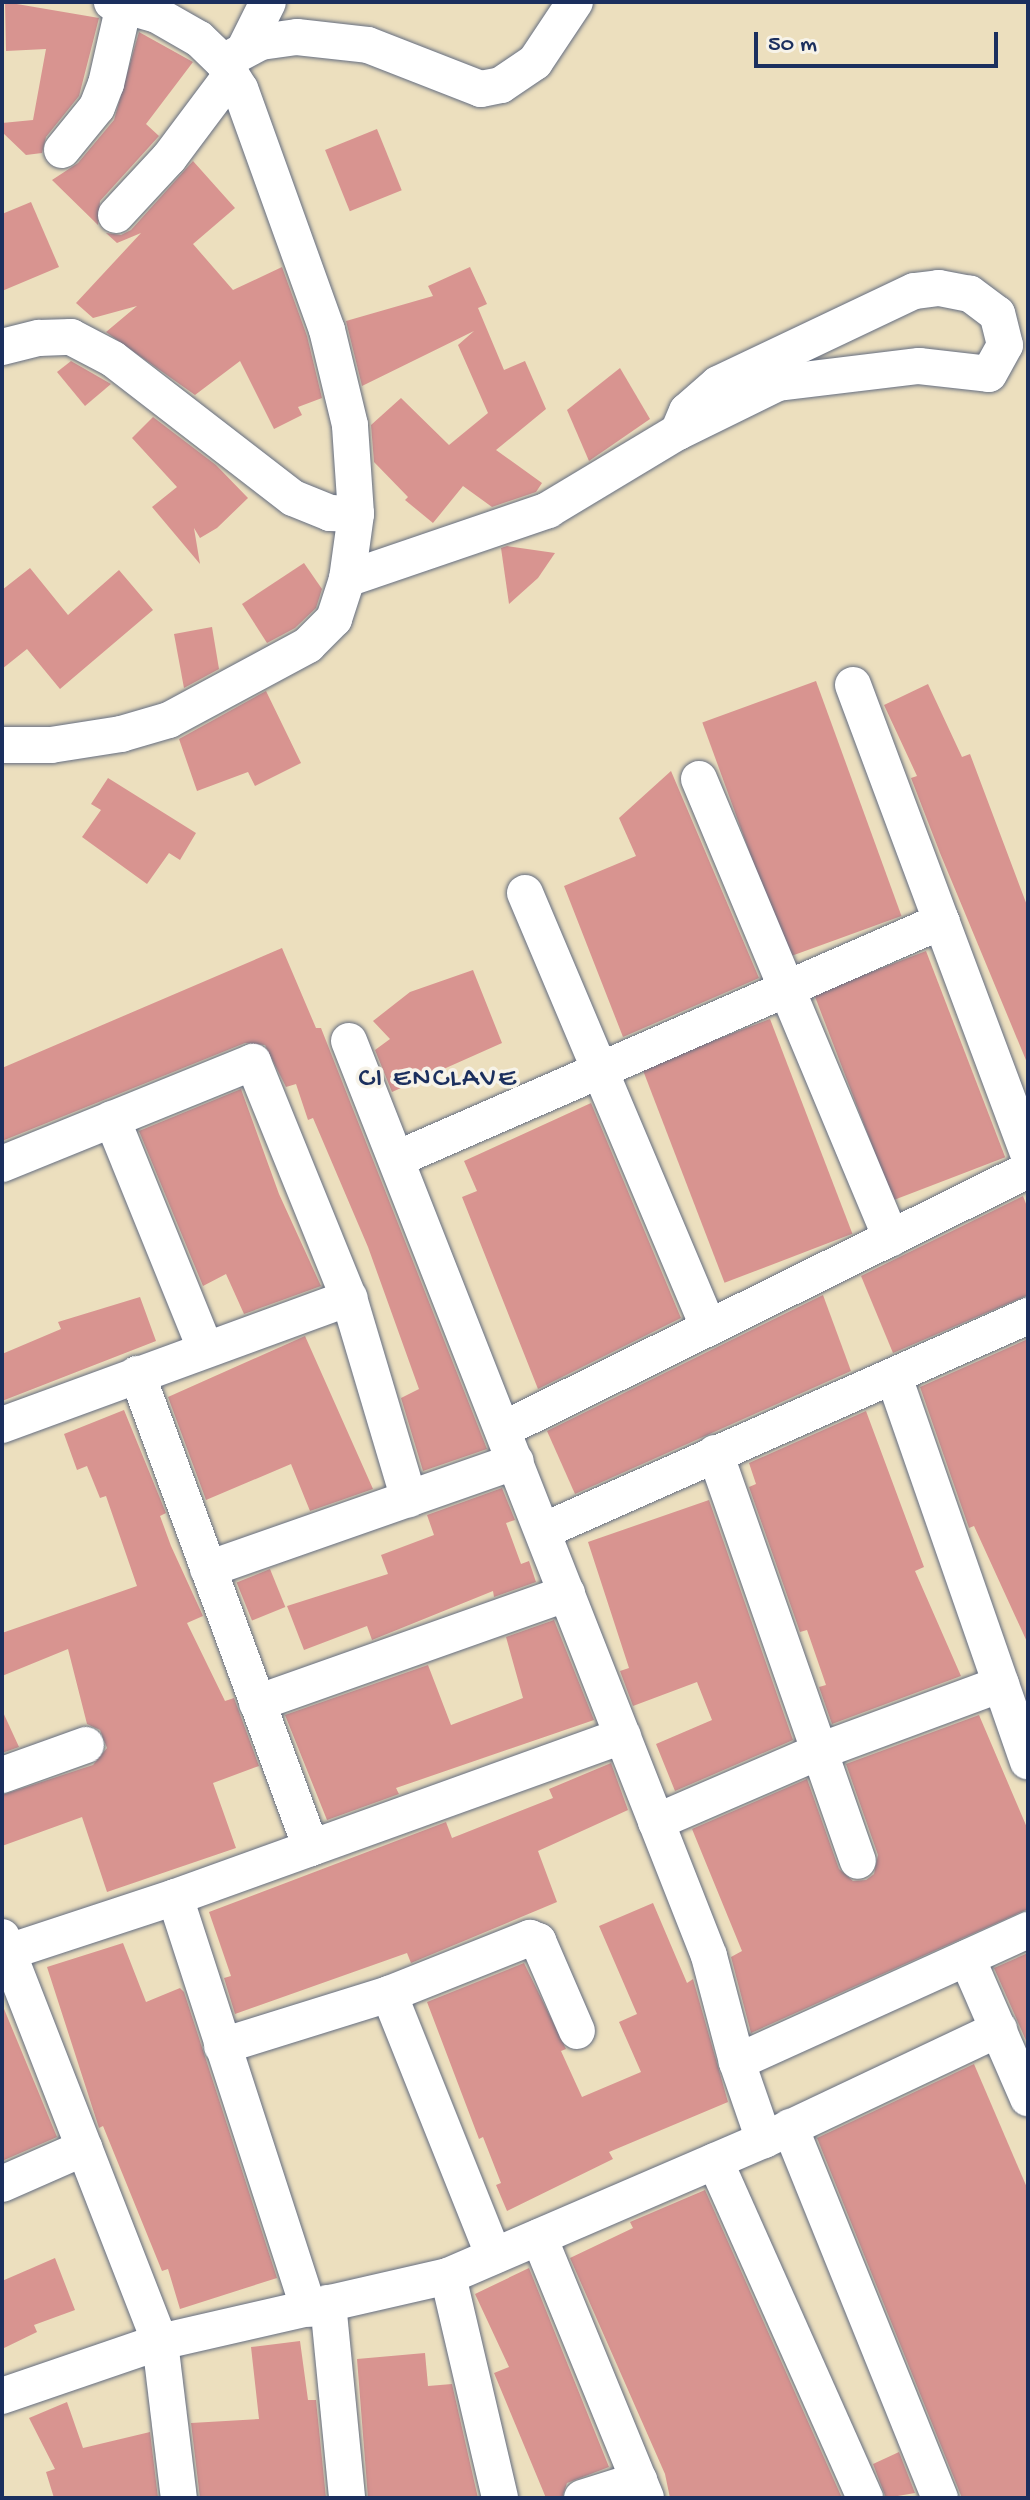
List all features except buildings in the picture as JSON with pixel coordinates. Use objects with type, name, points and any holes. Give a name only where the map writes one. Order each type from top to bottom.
[{"type":"street","points":[[116,215],[169,158],[233,62],[268,2]]},
{"type":"street","points":[[233,62],[297,37],[368,45],[481,89],[501,85],[535,62],[575,2]]},
{"type":"street","points":[[2,745],[51,745],[121,734],[210,700],[308,645],[334,619],[347,579],[356,514],[350,425],[327,330],[233,62],[178,27],[118,4],[106,84],[97,107],[62,150]]},
{"type":"street","points":[[347,579],[548,510],[678,432],[751,393],[806,378],[919,366],[989,374],[1005,345],[997,314],[970,294],[939,288],[914,291],[718,384],[687,411],[678,432]]},
{"type":"street","points":[[2,347],[39,338],[71,337],[113,359],[293,498],[330,513],[356,514]]},
{"type":"street","points":[[853,685],[1028,1153]]},
{"type":"street","points":[[699,779],[891,1238]]},
{"type":"street","points":[[525,893],[709,1328]]},
{"type":"street","points":[[399,1158],[942,921]]},
{"type":"street","points":[[349,1041],[399,1158],[709,1956],[737,2062],[777,2134],[940,2498]]},
{"type":"street","points":[[2,1164],[253,1062],[349,1298],[409,1499]]},
{"type":"street","points":[[112,1119],[205,1348]]},
{"type":"street","points":[[208,1569],[409,1499],[510,1445],[709,1328],[1028,1170]]},
{"type":"street","points":[[2,1425],[205,1348],[349,1298]]},
{"type":"street","points":[[543,1531],[1028,1316]]},
{"type":"street","points":[[137,1374],[311,1848]]},
{"type":"street","points":[[894,1377],[1028,1761]]},
{"type":"street","points":[[715,1453],[858,1861]]},
{"type":"street","points":[[257,1703],[567,1593]]},
{"type":"street","points":[[656,1822],[820,1751],[1001,1684]]},
{"type":"street","points":[[179,2498],[160,2342],[4,1947],[175,1897],[623,1736]]},
{"type":"street","points":[[2,1775],[86,1745]]},
{"type":"street","points":[[175,1897],[222,2046],[318,2306],[347,2498]]},
{"type":"street","points":[[737,2062],[1028,1930]]},
{"type":"street","points":[[222,2046],[389,1994],[535,1938],[577,2031]]},
{"type":"street","points":[[967,1958],[1028,2098]]},
{"type":"street","points":[[389,1994],[494,2256]]},
{"type":"street","points":[[2,2396],[160,2342],[448,2276],[777,2134],[999,2029]]},
{"type":"street","points":[[2,2184],[84,2148]]},
{"type":"street","points":[[715,2161],[865,2498]]},
{"type":"street","points":[[539,2237],[642,2489],[582,2498]]},
{"type":"street","points":[[448,2276],[500,2498]]},
{"type":"district","name":"CI ENCLAVE","points":[[438,1080]]}]
